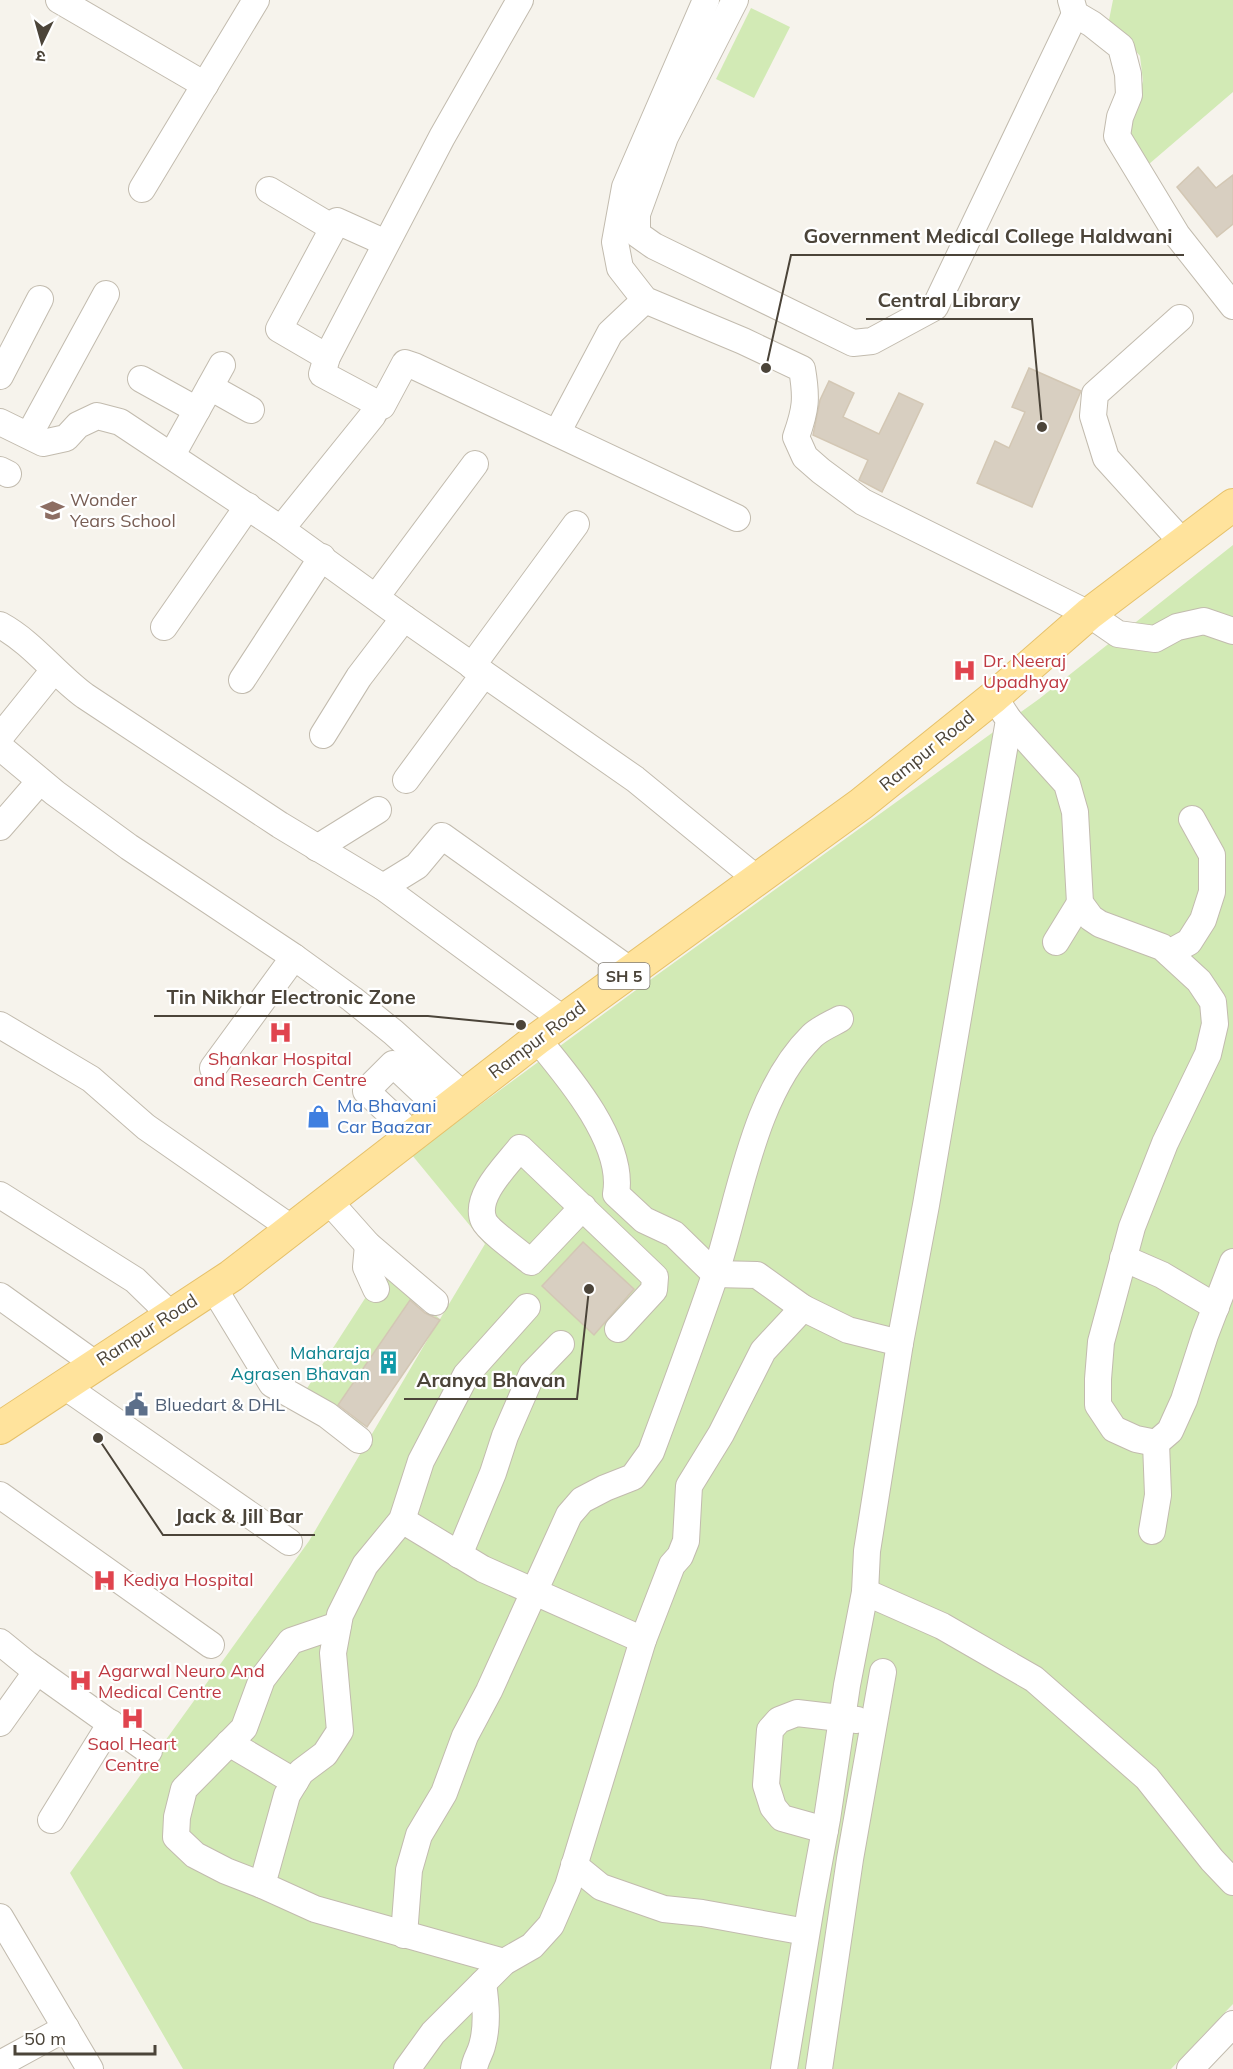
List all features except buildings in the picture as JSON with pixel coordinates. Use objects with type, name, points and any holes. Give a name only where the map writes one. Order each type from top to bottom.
[{"type":"main road","name":"Rampur Road","points":[[5,1416],[63,1385],[231,1276],[537,1039],[861,804],[1001,708],[1089,614],[1233,505]]},
{"type":"street","points":[[59,0],[205,85]]},
{"type":"street","points":[[142,189],[256,0]]},
{"type":"street","points":[[520,0],[442,137],[327,357],[322,374],[382,406],[405,363],[737,518]]},
{"type":"street","points":[[706,0],[625,187],[615,242],[620,268],[645,300],[802,369],[807,396],[796,437],[805,457],[863,502],[1089,614],[1118,634],[1155,639],[1177,627],[1204,621],[1233,631]]},
{"type":"street","points":[[735,0],[665,137],[637,214],[637,234],[654,246],[853,343],[872,341],[935,308],[1073,7],[1121,47],[1128,74],[1129,95],[1120,117],[1117,136],[1177,235],[1233,306]]},
{"type":"street","points":[[269,190],[333,228]]},
{"type":"street","points":[[327,357],[279,329],[337,221],[386,243]]},
{"type":"street","points":[[28,435],[106,294]]},
{"type":"street","points":[[0,376],[40,299]]},
{"type":"street","points":[[557,433],[610,333],[645,300]]},
{"type":"street","points":[[1180,318],[1095,394],[1093,416],[1106,458],[1183,543]]},
{"type":"street","points":[[172,455],[216,376],[251,410]]},
{"type":"street","points":[[141,380],[197,410]]},
{"type":"street","points":[[281,528],[373,415]]},
{"type":"street","points":[[0,422],[43,442],[66,438],[78,424],[97,416],[120,422],[281,528],[404,618],[635,779],[757,879]]},
{"type":"street","points":[[376,597],[475,464]]},
{"type":"street","points":[[164,627],[248,506]]},
{"type":"street","points":[[406,780],[576,524]]},
{"type":"street","points":[[242,680],[322,557]]},
{"type":"street","points":[[323,735],[359,676],[404,618]]},
{"type":"street","points":[[0,625],[25,641],[85,696],[317,848],[383,887],[564,1020]]},
{"type":"street","points":[[0,737],[54,670]]},
{"type":"street","points":[[1001,708],[1067,784],[1075,812],[1080,903],[1091,918],[1100,924],[1162,947],[1199,981],[1213,1002],[1215,1024],[1208,1054],[1165,1143],[1132,1227],[1101,1342],[1098,1406],[1114,1429],[1136,1439],[1156,1443]]},
{"type":"street","points":[[784,2069],[865,1592],[867,1551],[900,1343],[926,1205],[1001,708]]},
{"type":"street","points":[[0,747],[40,781],[129,847],[294,957],[393,1032],[453,1103]]},
{"type":"street","points":[[0,827],[40,781]]},
{"type":"street","points":[[317,848],[378,810]]},
{"type":"street","points":[[1169,953],[1189,942],[1203,920],[1212,892],[1212,855],[1192,819]]},
{"type":"street","points":[[383,887],[417,866],[442,836],[631,971]]},
{"type":"street","points":[[1056,942],[1080,903]]},
{"type":"street","points":[[213,1068],[294,957]]},
{"type":"street","points":[[404,1935],[409,1870],[418,1835],[444,1793],[465,1736],[489,1691],[569,1515],[582,1500],[633,1477],[651,1452],[715,1274],[735,1208],[747,1157],[784,1071],[813,1035],[840,1019]]},
{"type":"street","points":[[0,1025],[91,1079],[146,1127],[291,1228]]},
{"type":"street","points":[[537,1039],[585,1102],[605,1136],[615,1163],[618,1181],[616,1194],[588,1211],[656,1277],[654,1290],[618,1329]]},
{"type":"street","points":[[413,1135],[366,1091],[393,1064],[453,1103]]},
{"type":"street","points":[[616,1194],[644,1220],[674,1234],[715,1274],[757,1275],[803,1308],[848,1330],[900,1343]]},
{"type":"street","points":[[0,1195],[135,1280],[171,1315]]},
{"type":"street","points":[[328,1200],[368,1245],[435,1302]]},
{"type":"street","points":[[368,1245],[366,1267],[376,1289]]},
{"type":"street","points":[[1123,1258],[1162,1275],[1216,1306]]},
{"type":"street","points":[[1156,1443],[1170,1431],[1184,1400],[1233,1262]]},
{"type":"street","points":[[213,1287],[272,1384],[327,1414],[360,1440]]},
{"type":"street","points":[[0,1296],[95,1364]]},
{"type":"street","points":[[262,1885],[287,1795],[301,1772],[325,1754],[340,1731],[333,1653],[340,1615],[365,1565],[402,1520],[420,1461],[466,1375],[526,1307]]},
{"type":"street","points":[[408,2069],[433,2033],[504,1962],[532,1946],[551,1925],[568,1886],[643,1641],[672,1565],[680,1556],[686,1541],[689,1486],[721,1434],[763,1351],[803,1308]]},
{"type":"street","points":[[459,1555],[493,1473],[505,1436],[532,1374],[561,1344]]},
{"type":"street","points":[[63,1385],[289,1542]]},
{"type":"street","points":[[1152,1531],[1158,1495],[1156,1443]]},
{"type":"street","points":[[0,1495],[211,1645]]},
{"type":"street","points":[[402,1520],[483,1569],[643,1641]]},
{"type":"street","points":[[865,1592],[942,1626],[1034,1679],[1147,1778],[1212,1860],[1233,1882]]},
{"type":"street","points":[[338,1625],[291,1641],[262,1679],[244,1728],[184,1789],[177,1817],[176,1837],[195,1855],[226,1871],[315,1909],[504,1962]]},
{"type":"street","points":[[0,1642],[149,1750]]},
{"type":"street","points":[[0,1723],[37,1671]]},
{"type":"street","points":[[819,2069],[850,1859],[883,1672]]},
{"type":"street","points":[[825,1830],[782,1818],[773,1807],[766,1785],[770,1730],[779,1720],[797,1713],[874,1722]]},
{"type":"street","points":[[51,1820],[111,1723]]},
{"type":"street","points":[[229,1743],[295,1782]]},
{"type":"street","points":[[820,1859],[850,1859]]},
{"type":"street","points":[[574,1865],[601,1887],[664,1909],[702,1913],[806,1932]]},
{"type":"street","points":[[0,1917],[90,2069]]},
{"type":"street","points":[[474,2069],[482,2046],[487,2012],[483,1983]]},
{"type":"street","points":[[1190,2069],[1233,2024]]},
{"type":"street","points":[[0,2064],[66,2028]]},
{"type":"green space","points":[[1113,0],[1233,0],[1233,92],[1142,170],[1124,122],[1136,105],[1143,81],[1140,56],[1109,20]]},
{"type":"green space","points":[[751,8],[790,27],[754,98],[716,79]]},
{"type":"green space","points":[[1233,545],[1233,2004],[1171,2069],[183,2069],[70,1873],[309,1541],[439,1320],[410,1300],[337,1407],[367,1427],[304,1393],[382,1272],[440,1319],[485,1244],[412,1155],[1039,699]]},
{"type":"place","name":"Government Medical College Haldwani","points":[[766,368]]},
{"type":"place","name":"Central Library","points":[[1042,427]]},
{"type":"place","name":"Wonder Years School","points":[[52,510]]},
{"type":"place","name":"Dr. Neeraj Upadhyay","points":[[965,671]]},
{"type":"place","name":"Tin Nikhar Electronic Zone","points":[[521,1025]]},
{"type":"place","name":"Shankar Hospital and Research Centre","points":[[280,1033]]},
{"type":"place","name":"Ma Bhavani Car Baazar","points":[[319,1116]]},
{"type":"place","name":"Aranya Bhavan","points":[[589,1289]]},
{"type":"place","name":"Maharaja Agrasen Bhavan","points":[[388,1363]]},
{"type":"place","name":"Bluedart & DHL","points":[[137,1405]]},
{"type":"place","name":"Jack & Jill Bar","points":[[98,1438]]},
{"type":"place","name":"Kediya Hospital","points":[[105,1580]]},
{"type":"place","name":"Agarwal Neuro And Medical Centre","points":[[80,1681]]},
{"type":"place","name":"Saol Heart Centre","points":[[132,1718]]}]
